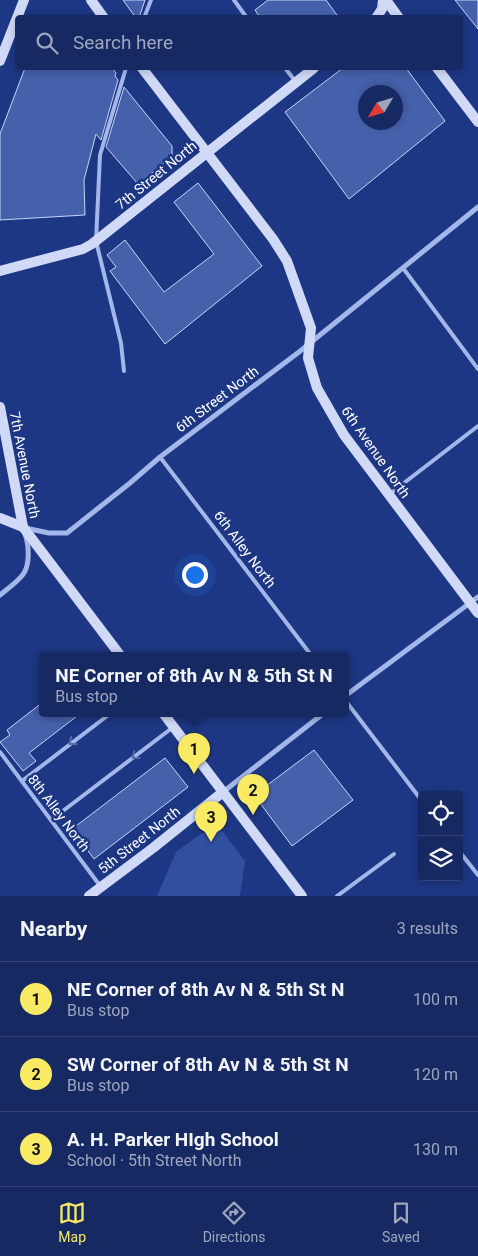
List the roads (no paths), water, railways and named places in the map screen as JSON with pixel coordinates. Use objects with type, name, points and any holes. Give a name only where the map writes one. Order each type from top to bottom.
[{"type":"street","points":[[18,15],[24,0]]},
{"type":"street","points":[[91,0],[102,15]]},
{"type":"street","points":[[378,15],[384,0]]},
{"type":"street","points":[[384,0],[396,15]]},
{"type":"street","points":[[0,61],[15,23]]},
{"type":"street","name":"6th Avenue North","points":[[144,70],[273,239],[287,261],[311,328],[308,358],[317,388],[344,435],[389,495],[474,600],[478,613]]},
{"type":"street","name":"7th Street North","points":[[0,270],[83,249],[96,241],[311,70]]},
{"type":"street","points":[[439,70],[478,122]]},
{"type":"street","name":"6th Street North","points":[[23,528],[49,533],[67,533],[160,457],[309,343],[478,207]]},
{"type":"street","name":"7th Avenue North","points":[[0,407],[23,528]]},
{"type":"street","points":[[0,518],[23,528],[118,652]]},
{"type":"street","points":[[0,595],[24,573],[28,546],[23,528]]},
{"type":"street","points":[[349,693],[474,600]]},
{"type":"street","points":[[166,717],[302,896]]},
{"type":"street","name":"5th Street North","points":[[89,896],[319,717]]},
{"type":"lane","points":[[145,15],[151,0]]},
{"type":"lane","points":[[234,0],[245,15]]},
{"type":"lane","points":[[124,370],[121,343],[96,241],[100,155],[125,70]]},
{"type":"lane","points":[[287,70],[296,82]]},
{"type":"lane","points":[[403,268],[478,369]]},
{"type":"lane","points":[[389,495],[478,426]]},
{"type":"lane","name":"6th Alley North","points":[[160,457],[309,652]]},
{"type":"lane","points":[[349,705],[418,796]]},
{"type":"lane","points":[[22,781],[106,717]]},
{"type":"lane","points":[[51,820],[174,727]]},
{"type":"lane","name":"8th Alley North","points":[[0,752],[101,887]]},
{"type":"lane","points":[[337,896],[394,854]]},
{"type":"lane","points":[[463,856],[478,876]]},
{"type":"place","name":"NE Corner of 8th Av N & 5th St N","points":[[194,774]]},
{"type":"place","name":"SW Corner of 8th Av N & 5th St N","points":[[253,815]]},
{"type":"place","name":"A. H. Parker HIgh School","points":[[211,842]]}]
